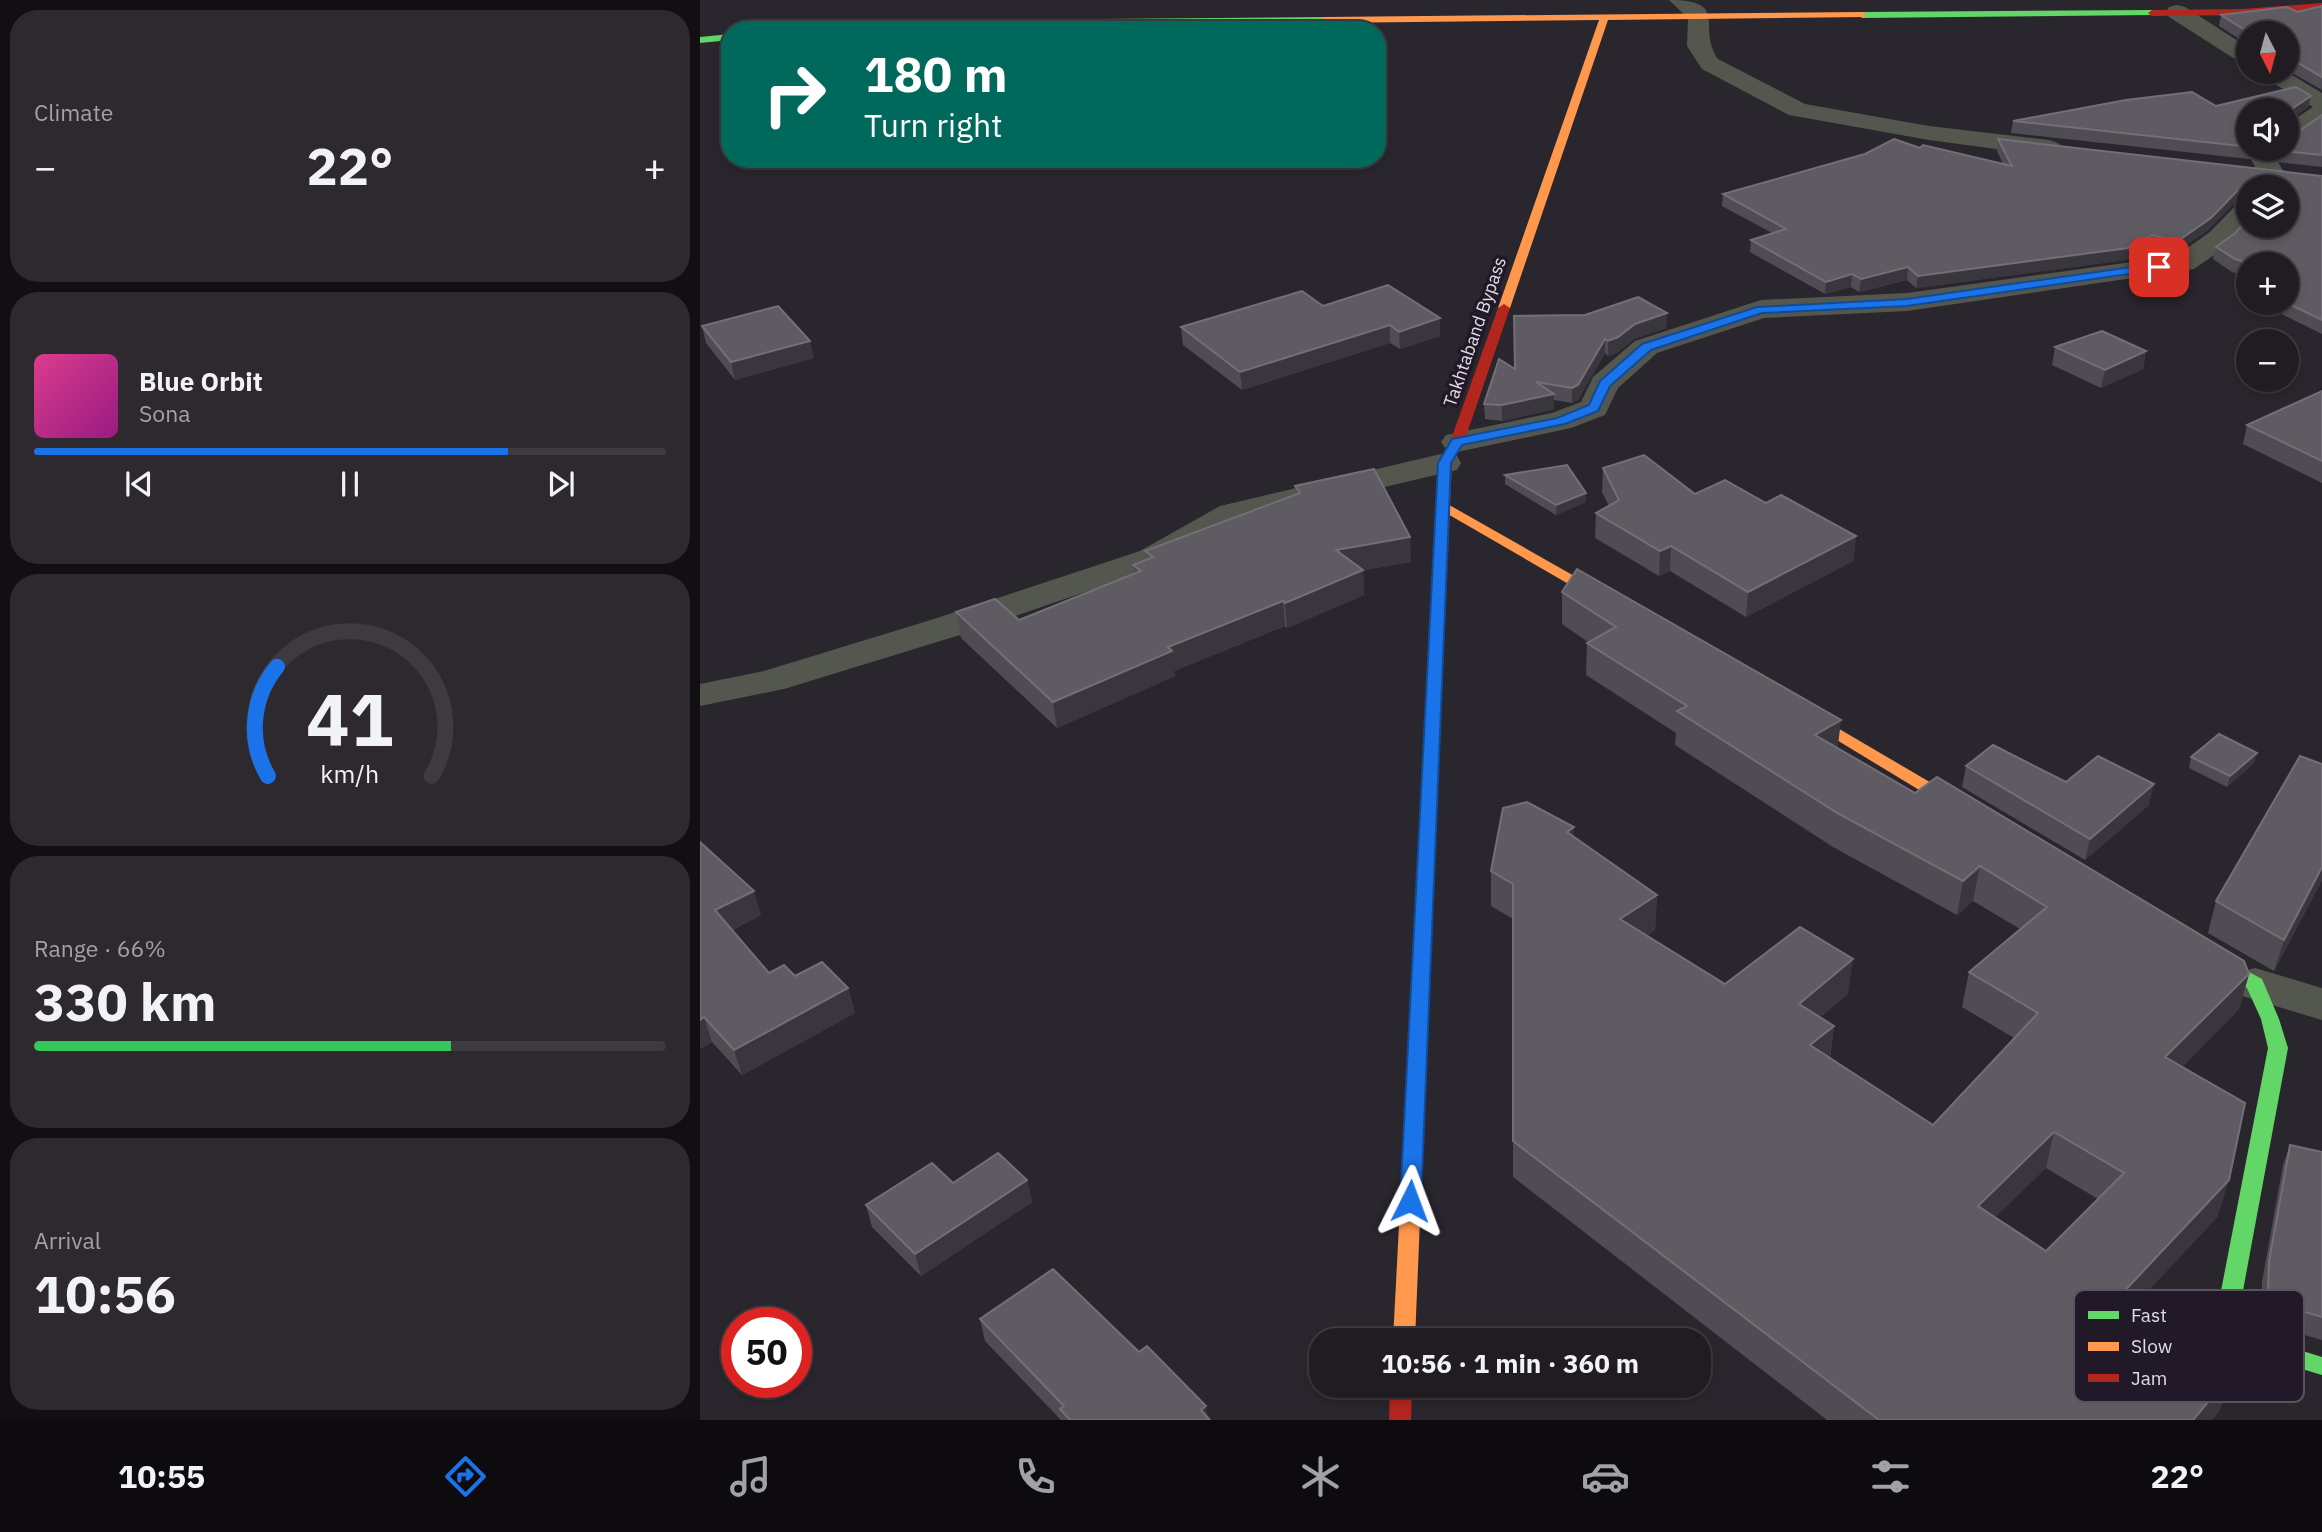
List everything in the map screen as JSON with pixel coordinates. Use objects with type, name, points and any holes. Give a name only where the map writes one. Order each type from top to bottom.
[{"type":"main road","points":[[1200,21],[2243,12],[2322,6]]},
{"type":"main road","name":"Takhtaband Bypass","points":[[1405,1328],[1444,506],[1451,452],[1605,17]]},
{"type":"main road","points":[[700,40],[721,38]]},
{"type":"main road","points":[[1444,506],[1635,616]]},
{"type":"main road","points":[[1778,699],[1978,818]]},
{"type":"main road","points":[[2189,945],[2255,984],[2270,1019],[2278,1048],[2232,1290]]},
{"type":"main road","points":[[2304,1360],[2322,1366]]},
{"type":"main road","points":[[1400,1420],[1401,1398]]},
{"type":"street","points":[[1680,0],[1699,16],[1698,46],[1710,64],[1798,110],[1929,133],[2074,151]]},
{"type":"street","points":[[2177,12],[2236,50]]},
{"type":"street","points":[[2290,84],[2322,103]]},
{"type":"street","points":[[2299,127],[2322,112]]},
{"type":"street","points":[[700,695],[771,681],[947,627],[1152,558],[1232,513],[1560,421],[1594,408],[1604,384],[1646,347],[1761,309],[1907,302],[2184,263],[2220,238],[2236,221]]},
{"type":"street","points":[[2255,984],[2322,1004]]},
{"type":"building","points":[[2322,6],[2322,77],[2300,64],[2300,21],[2236,21],[2236,24],[2221,15],[2287,7],[2297,12]]},
{"type":"building","points":[[2296,87],[2311,96],[2299,104],[2299,98],[2250,98]]},
{"type":"building","points":[[2192,92],[2216,106],[2236,101],[2236,146],[2013,121],[2126,100]]},
{"type":"building","points":[[2322,115],[2322,155],[2299,153],[2299,131]]},
{"type":"building","points":[[1894,139],[1920,148],[1923,145],[2012,166],[1998,139],[2322,176],[2322,320],[2299,309],[2299,252],[2236,252],[2236,259],[2216,247],[2236,232],[2236,238],[2299,238],[2299,175],[2236,175],[2236,192],[2211,218],[2178,241],[2152,235],[2128,248],[1918,276],[1908,267],[1861,279],[1852,274],[1826,282],[1751,240],[1786,229],[1723,194],[1865,154]]},
{"type":"building","points":[[1388,285],[1440,318],[1399,332],[1390,325],[1240,372],[1181,327],[1302,291],[1323,306]]},
{"type":"building","points":[[1638,297],[1667,313],[1635,324],[1618,337],[1608,341],[1605,339],[1578,385],[1572,388],[1536,382],[1554,394],[1502,405],[1484,404],[1499,359],[1515,369],[1514,316],[1585,315]]},
{"type":"building","points":[[778,306],[810,341],[731,362],[702,326]]},
{"type":"building","points":[[2102,331],[2146,351],[2105,370],[2055,347]]},
{"type":"building","points":[[2322,391],[2322,461],[2247,425]]},
{"type":"building","points":[[1644,455],[1695,494],[1725,480],[1766,503],[1781,495],[1856,536],[1748,592],[1671,546],[1660,551],[1596,513],[1619,500],[1603,468]]},
{"type":"building","points":[[1567,465],[1586,493],[1556,505],[1505,475]]},
{"type":"building","points":[[1374,469],[1410,537],[1336,550],[1363,570],[1168,647],[1172,651],[1053,702],[956,612],[995,599],[1019,620],[1141,571],[1133,565],[1153,557],[1145,551],[1300,493],[1295,486]]},
{"type":"building","points":[[1577,569],[1841,720],[1815,735],[1915,793],[1937,777],[2244,961],[2249,974],[2165,1057],[2245,1103],[2229,1180],[2125,1290],[2074,1290],[2074,1402],[2208,1402],[2193,1420],[1879,1420],[1513,1141],[1513,884],[1491,871],[1503,808],[1527,802],[1574,827],[1567,832],[1657,895],[1620,919],[1725,984],[1800,927],[1853,959],[1799,1004],[1834,1026],[1810,1045],[1933,1125],[2038,1013],[1969,972],[2047,907],[1980,866],[1963,881],[1837,813],[1677,711],[1687,706],[1587,643],[1616,627],[1562,592]],"holes":[[[2054,1132],[2124,1173],[2046,1251],[1978,1206]]]},
{"type":"building","points":[[2219,734],[2257,753],[2230,776],[2191,757]]},
{"type":"building","points":[[1993,745],[2066,782],[2098,756],[2154,784],[2090,839],[1966,766]]},
{"type":"building","points":[[2300,756],[2322,764],[2322,867],[2284,940],[2216,901]]},
{"type":"building","points":[[700,842],[754,891],[715,910],[769,973],[784,965],[795,976],[822,962],[848,988],[734,1050],[704,1017],[700,1020]]},
{"type":"building","points":[[2290,1145],[2322,1152],[2322,1317],[2304,1312],[2304,1290],[2268,1290],[2269,1261]]},
{"type":"building","points":[[998,1153],[1027,1180],[915,1254],[866,1205],[932,1163],[953,1183]]},
{"type":"building","points":[[1053,1269],[1139,1352],[1147,1346],[1206,1406],[1201,1410],[1210,1420],[1070,1420],[1060,1409],[1064,1406],[980,1319]]},
{"type":"traffic: fast","points":[[1862,15],[2152,13]]},
{"type":"traffic: fast","points":[[1215,21],[1324,20]]},
{"type":"traffic: fast","points":[[700,40],[721,38]]},
{"type":"traffic: fast","points":[[2203,953],[2255,984],[2270,1019],[2278,1048],[2232,1290]]},
{"type":"traffic: fast","points":[[2304,1360],[2322,1366]]},
{"type":"traffic: slow","points":[[1324,20],[1862,15]]},
{"type":"traffic: slow","points":[[1504,308],[1605,17]]},
{"type":"traffic: slow","points":[[1444,506],[1615,605]]},
{"type":"traffic: slow","points":[[1795,708],[1968,812]]},
{"type":"traffic: slow","points":[[1405,1328],[1430,786]]},
{"type":"traffic: jam","points":[[2152,13],[2243,12],[2322,6]]},
{"type":"traffic: jam","points":[[1430,786],[1445,463],[1457,442],[1504,308]]},
{"type":"traffic: jam","points":[[1400,1420],[1401,1398]]},
{"type":"route","points":[[1410,1201],[1445,463],[1457,442],[1560,421],[1594,408],[1604,384],[1646,347],[1761,309],[1907,302],[2159,267]]}]
